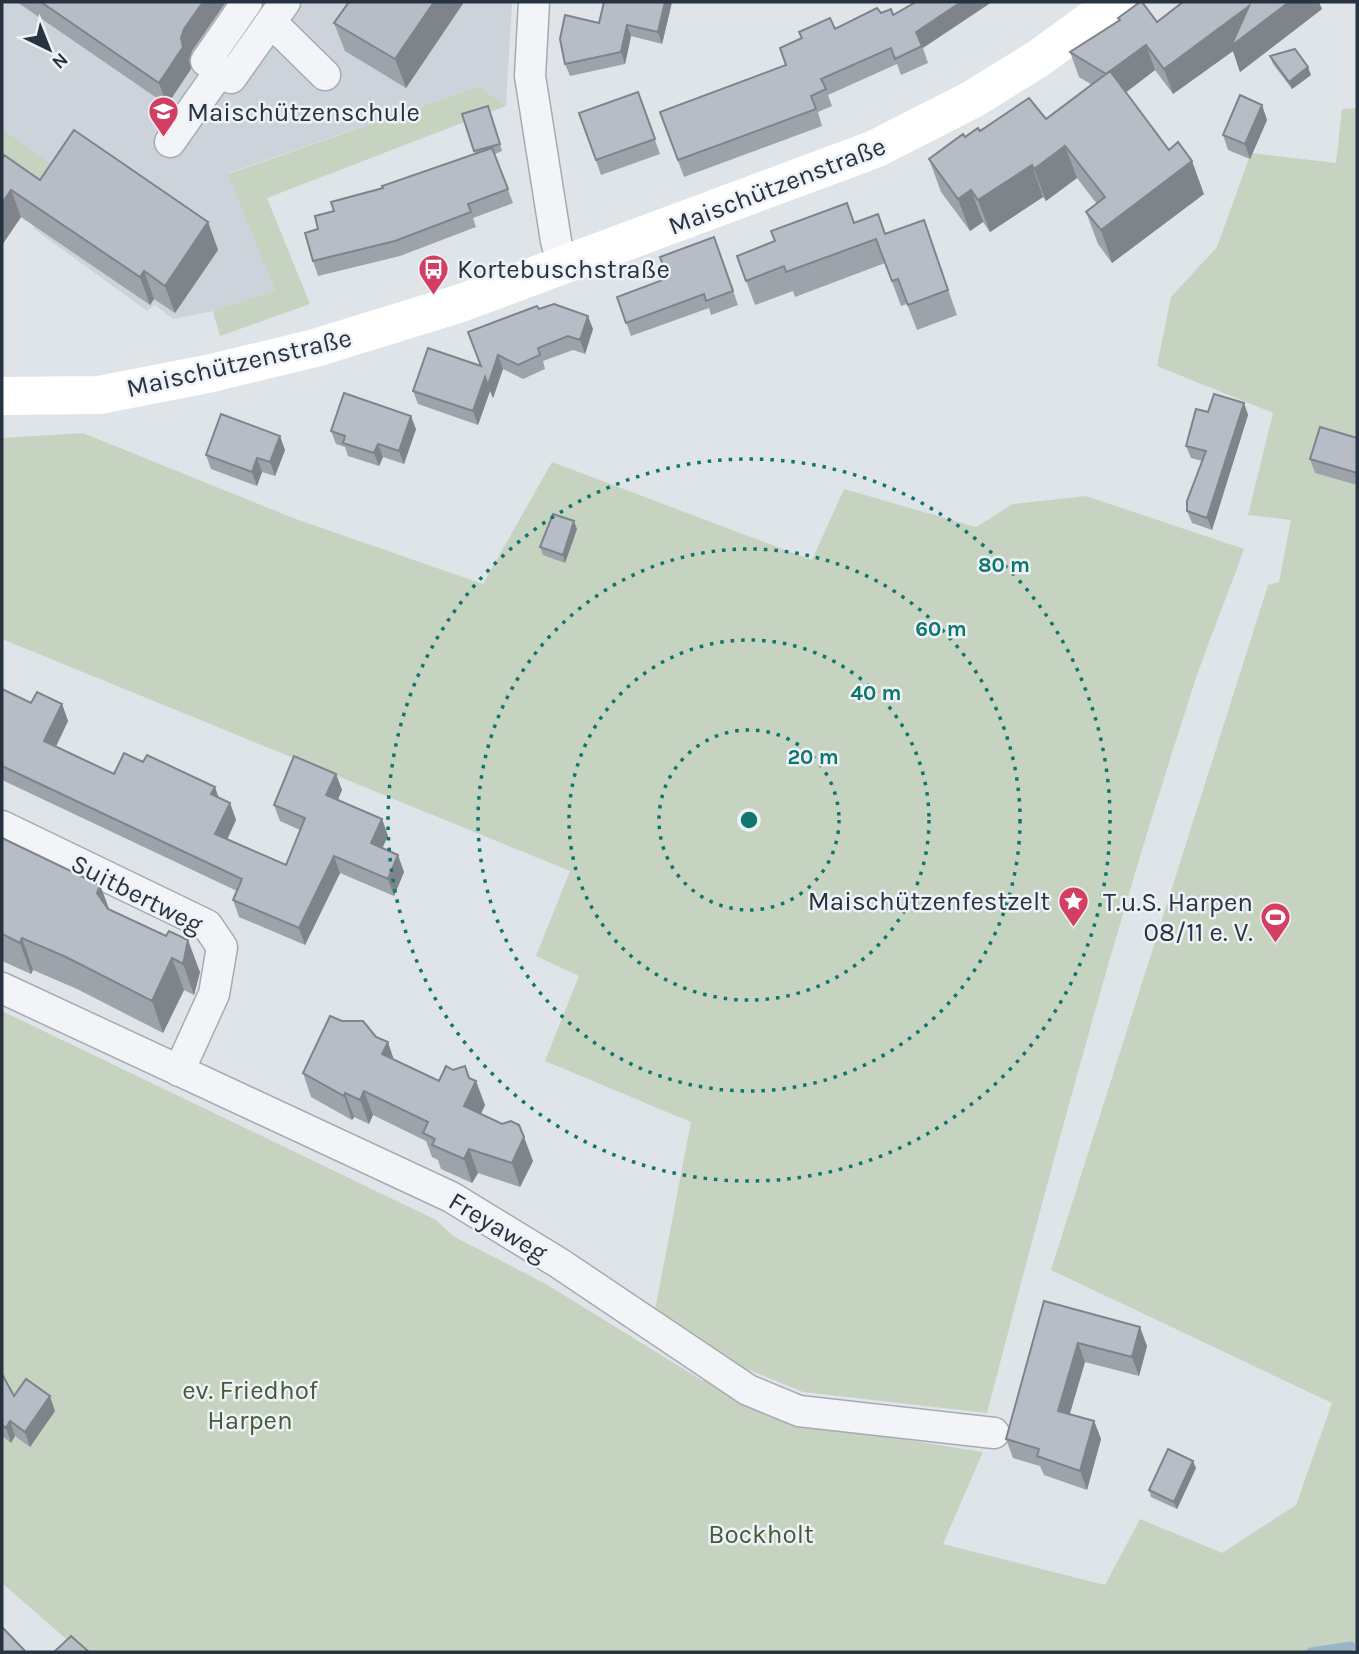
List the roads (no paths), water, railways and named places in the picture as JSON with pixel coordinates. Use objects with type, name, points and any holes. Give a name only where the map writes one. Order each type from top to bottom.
[{"type":"street","points":[[247,2],[206,61],[230,78],[278,12],[325,75]]},
{"type":"street","points":[[534,2],[530,76],[556,242],[563,267]]},
{"type":"street","name":"Maischützenstraße","points":[[2,396],[99,395],[207,374],[396,325],[563,267],[827,169],[915,130],[1039,58],[1116,2]]},
{"type":"street","points":[[170,142],[220,71]]},
{"type":"street","name":"Suitbertweg","points":[[2,826],[207,926],[222,947],[214,994],[179,1071]]},
{"type":"street","name":"Freyaweg","points":[[2,988],[451,1198],[559,1263],[748,1390],[799,1411],[994,1433]]},
{"type":"waterway","points":[[1311,1652],[1351,1646]]},
{"type":"place","name":"Maischützenschule","points":[[164,139]]},
{"type":"place","name":"Kortebuschstraße","points":[[434,296]]},
{"type":"place","name":"Maischützenfestzelt","points":[[1073,928]]},
{"type":"place","name":"T.u.S. Harpen 08/11 e. V.","points":[[1276,944]]},
{"type":"park label","name":"ev. Friedhof Harpen","points":[[250,1405]]},
{"type":"park label","name":"Bockholt","points":[[761,1534]]}]
